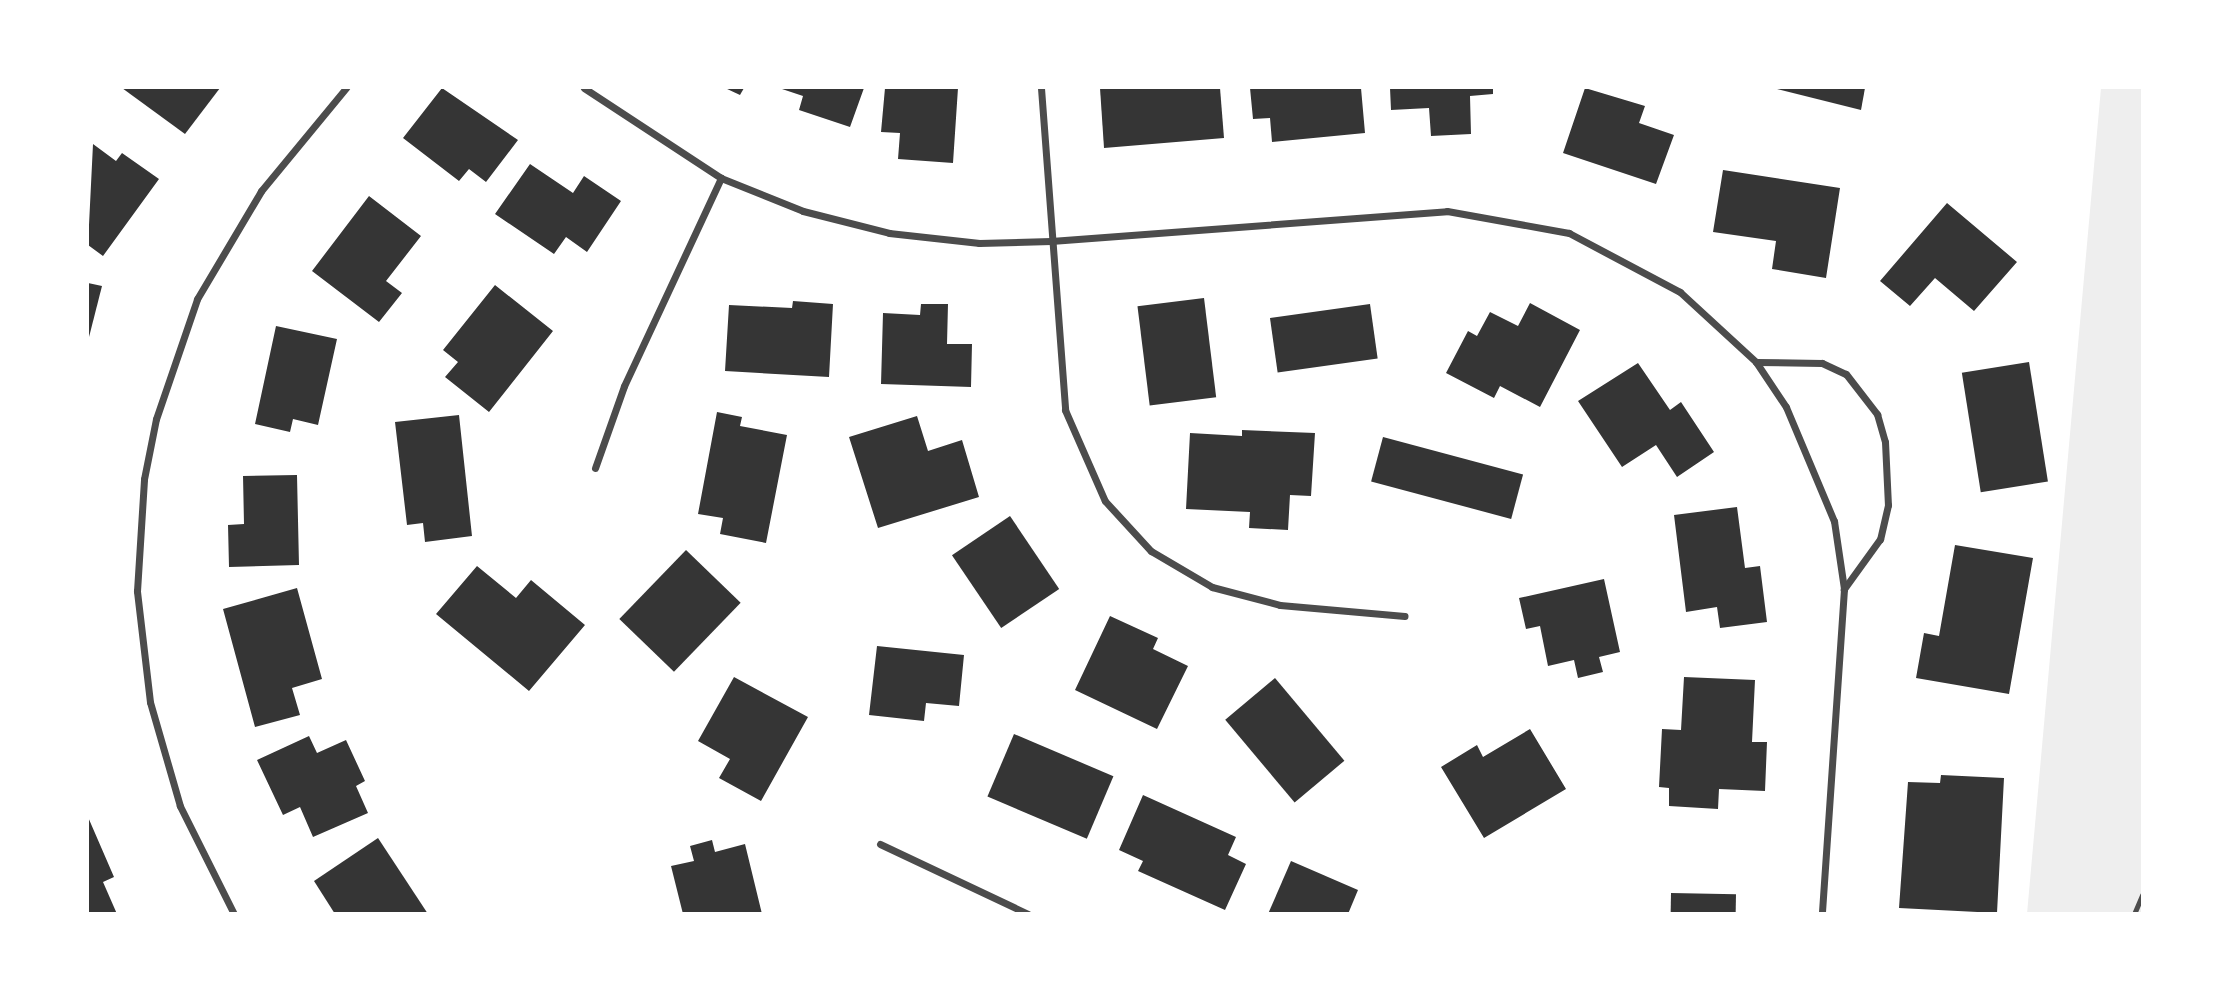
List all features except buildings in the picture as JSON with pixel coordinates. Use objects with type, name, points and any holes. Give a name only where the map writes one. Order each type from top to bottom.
[{"type":"street","points":[[234,914],[180,806],[150,702],[137,591],[144,479],[159,407],[197,299],[261,191],[346,88]]},
{"type":"street","points":[[584,88],[720,178],[803,211],[889,233],[979,243],[1051,241],[1406,212],[1489,214],[1569,233],[1645,269],[1756,362],[1786,407],[1821,480],[1844,589],[1822,914]]},
{"type":"street","points":[[1041,88],[1065,410],[1087,472],[1126,527],[1180,571],[1245,599],[1405,616]]},
{"type":"street","points":[[595,468],[624,386],[720,178]]},
{"type":"street","points":[[1756,362],[1822,363],[1855,382],[1877,414],[1885,442],[1888,505],[1880,539],[1844,589]]},
{"type":"street","points":[[880,844],[1028,914]]},
{"type":"lane","points":[[2134,914],[2143,895]]},
{"type":"shaded area","points":[[2101,88],[2142,88],[2142,913],[2027,914]]}]
